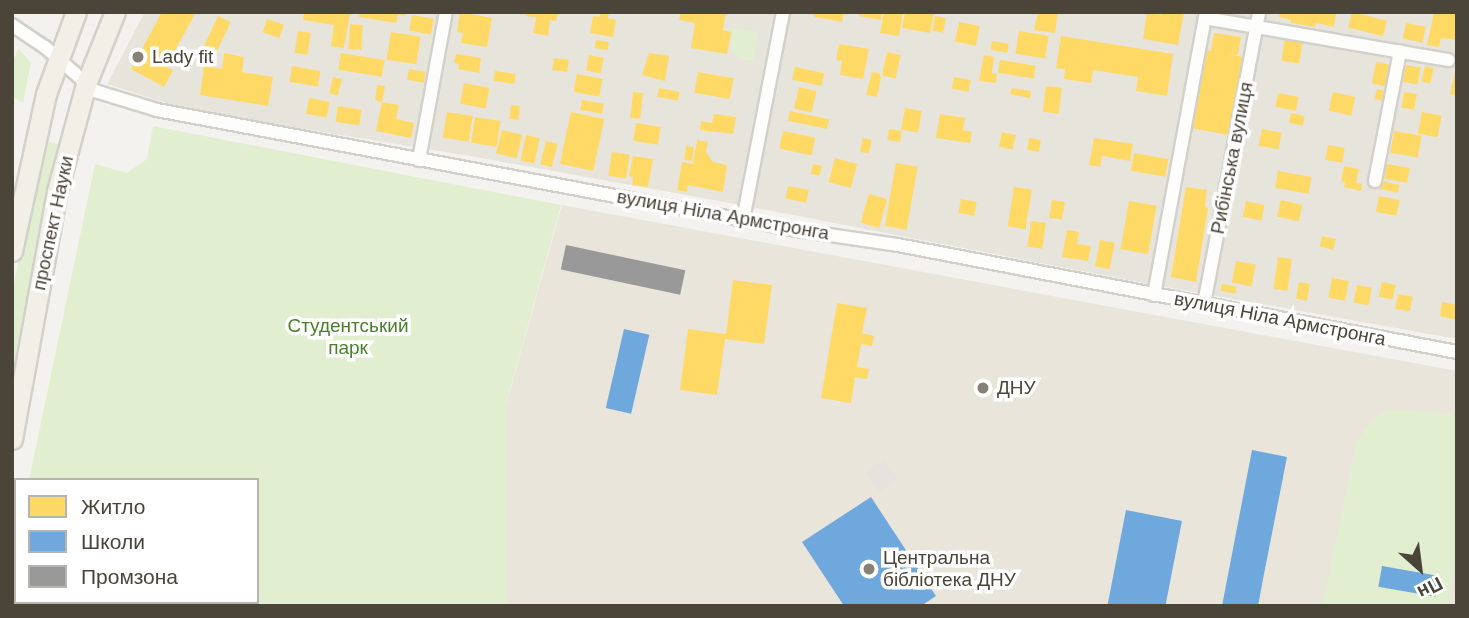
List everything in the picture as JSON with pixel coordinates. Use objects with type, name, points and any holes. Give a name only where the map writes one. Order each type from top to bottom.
[{"type":"main road","name":"проспект Науки","points":[[12,251],[39,125],[57,59],[76,12]]},
{"type":"main road","name":"проспект Науки","points":[[12,439],[57,191],[86,84],[115,12]]},
{"type":"street","points":[[419,160],[446,12]]},
{"type":"street","points":[[743,220],[783,12]]},
{"type":"street","name":"Рибінська вулиця","points":[[1204,304],[1259,12]]},
{"type":"street","points":[[1154,295],[1206,15],[1257,27],[1448,60]]},
{"type":"street","name":"вулиця Ніла Армстронга","points":[[12,25],[96,91],[157,110],[743,220],[898,245],[1457,352]]},
{"type":"street","points":[[1376,181],[1399,51]]},
{"type":"shaded area","points":[[145,12],[1457,12],[1457,339],[1149,284],[736,204],[470,156],[188,110],[107,84]]},
{"type":"shaded area","name":"ДНУ","points":[[562,205],[1457,371],[1457,606],[506,606],[506,406]]},
{"type":"shaded area","points":[[884,459],[898,480],[879,493],[865,472]]},
{"type":"green space","points":[[733,28],[758,32],[753,61],[744,60],[730,50]]},
{"type":"green space","points":[[19,49],[31,63],[23,103],[12,97],[12,62]]},
{"type":"green space","name":"Студентський парк","points":[[153,126],[561,205],[506,405],[506,606],[12,606],[14,554],[14,604],[259,604],[259,478],[29,478],[95,164],[127,173],[147,159]]},
{"type":"green space","points":[[43,141],[63,145],[12,401],[12,294]]},
{"type":"green space","points":[[1389,409],[1452,414],[1457,418],[1457,558],[1448,606],[1322,606],[1356,443],[1371,420]]},
{"type":"building: Житло","points":[[162,12],[196,12],[166,67],[173,70],[164,87],[131,69]]},
{"type":"building: Житло","points":[[304,12],[350,12],[344,48],[331,46],[334,25],[303,20]]},
{"type":"building: Житло","points":[[360,12],[405,12],[405,16],[398,14],[396,23],[359,17]]},
{"type":"building: Житло","points":[[460,12],[492,18],[487,47],[461,43],[463,33],[457,32]]},
{"type":"building: Житло","points":[[526,12],[558,12],[556,21],[550,20],[548,36],[533,33],[536,17],[525,16]]},
{"type":"building: Житло","points":[[600,12],[609,13],[608,18],[616,20],[613,37],[590,33],[593,16],[600,17]]},
{"type":"building: Житло","points":[[681,12],[726,12],[723,30],[731,32],[727,54],[691,48],[695,23],[679,20]]},
{"type":"building: Житло","points":[[810,12],[844,12],[842,22],[815,17]]},
{"type":"building: Житло","points":[[860,12],[882,12],[881,20],[859,16]]},
{"type":"building: Житло","points":[[884,12],[903,12],[899,36],[880,33]]},
{"type":"building: Житло","points":[[905,12],[934,12],[930,33],[902,28]]},
{"type":"building: Житло","points":[[1038,12],[1058,12],[1055,33],[1034,30]]},
{"type":"building: Житло","points":[[1162,12],[1184,12],[1178,45],[1143,39],[1147,13],[1161,15]]},
{"type":"building: Житло","points":[[1280,12],[1336,14],[1334,27],[1316,23],[1315,27],[1291,23],[1291,20],[1279,17]]},
{"type":"building: Житло","points":[[1352,12],[1387,21],[1383,36],[1348,28]]},
{"type":"building: Житло","points":[[1434,12],[1457,12],[1457,40],[1441,38],[1439,47],[1427,45]]},
{"type":"building: Житло","points":[[412,15],[434,19],[431,35],[409,31]]},
{"type":"building: Житло","points":[[218,16],[231,22],[217,52],[204,46]]},
{"type":"building: Житло","points":[[935,16],[946,18],[943,33],[932,31]]},
{"type":"building: Житло","points":[[267,19],[284,25],[279,38],[262,32]]},
{"type":"building: Житло","points":[[959,22],[980,26],[976,46],[955,42]]},
{"type":"building: Житло","points":[[1406,23],[1426,27],[1423,43],[1403,39]]},
{"type":"building: Житло","points":[[350,24],[363,25],[361,50],[348,49]]},
{"type":"building: Житло","points":[[298,31],[311,33],[307,55],[295,53]]},
{"type":"building: Житло","points":[[1019,31],[1049,36],[1045,58],[1015,54]]},
{"type":"building: Житло","points":[[391,32],[421,37],[416,64],[387,60]]},
{"type":"building: Житло","points":[[1214,33],[1241,37],[1238,55],[1227,54],[1248,58],[1234,136],[1191,128],[1205,50],[1211,51]]},
{"type":"building: Житло","points":[[1061,36],[1173,54],[1167,96],[1136,91],[1138,77],[1093,70],[1091,83],[1064,79],[1065,69],[1056,68]]},
{"type":"building: Житло","points":[[1285,38],[1303,41],[1299,64],[1281,61]]},
{"type":"building: Житло","points":[[596,40],[609,42],[608,50],[595,48]]},
{"type":"building: Житло","points":[[992,41],[1009,44],[1007,53],[990,50]]},
{"type":"building: Житло","points":[[839,44],[869,49],[863,79],[840,75],[842,61],[836,60]]},
{"type":"building: Житло","points":[[887,52],[901,55],[896,78],[882,75]]},
{"type":"building: Житло","points":[[224,53],[244,57],[242,72],[273,77],[268,106],[200,95],[204,66],[222,69]]},
{"type":"building: Житло","points":[[341,53],[384,60],[382,77],[338,70]]},
{"type":"building: Житло","points":[[649,53],[669,56],[665,81],[642,75]]},
{"type":"building: Житло","points":[[456,54],[481,58],[479,73],[458,69],[459,64],[454,63]]},
{"type":"building: Житло","points":[[589,55],[604,58],[601,74],[586,71]]},
{"type":"building: Житло","points":[[984,55],[994,57],[992,73],[997,74],[996,83],[979,81]]},
{"type":"building: Житло","points":[[554,58],[569,60],[567,72],[552,70]]},
{"type":"building: Житло","points":[[1000,60],[1036,66],[1034,78],[998,73]]},
{"type":"building: Житло","points":[[1376,62],[1392,65],[1388,87],[1372,84]]},
{"type":"building: Житло","points":[[1406,65],[1421,68],[1417,85],[1403,82]]},
{"type":"building: Житло","points":[[292,66],[321,71],[318,87],[289,82]]},
{"type":"building: Житло","points":[[1425,66],[1434,68],[1430,84],[1421,82]]},
{"type":"building: Житло","points":[[795,67],[824,73],[822,86],[792,80]]},
{"type":"building: Житло","points":[[1457,68],[1457,96],[1450,94]]},
{"type":"building: Житло","points":[[409,69],[426,72],[424,83],[407,80]]},
{"type":"building: Житло","points":[[495,71],[516,74],[514,84],[494,81]]},
{"type":"building: Житло","points":[[698,72],[733,78],[730,99],[694,93]]},
{"type":"building: Житло","points":[[872,72],[879,73],[881,78],[877,97],[866,95]]},
{"type":"building: Житло","points":[[577,74],[603,79],[599,97],[574,92]]},
{"type":"building: Житло","points":[[333,77],[342,79],[338,96],[329,94]]},
{"type":"building: Житло","points":[[954,77],[971,80],[969,92],[952,89]]},
{"type":"building: Житло","points":[[464,83],[490,88],[486,109],[460,104]]},
{"type":"building: Житло","points":[[377,85],[385,86],[382,102],[375,100]]},
{"type":"building: Житло","points":[[1046,86],[1062,88],[1059,114],[1043,112]]},
{"type":"building: Житло","points":[[799,87],[817,91],[812,112],[794,108]]},
{"type":"building: Житло","points":[[659,88],[680,92],[678,101],[657,97]]},
{"type":"building: Житло","points":[[1012,88],[1031,91],[1030,98],[1010,94]]},
{"type":"building: Житло","points":[[1377,89],[1385,91],[1382,101],[1375,99]]},
{"type":"building: Житло","points":[[633,92],[643,93],[640,119],[630,118]]},
{"type":"building: Житло","points":[[1333,92],[1355,97],[1351,116],[1329,111]]},
{"type":"building: Житло","points":[[1404,92],[1417,94],[1414,110],[1401,108]]},
{"type":"building: Житло","points":[[1278,93],[1299,97],[1296,111],[1275,107]]},
{"type":"building: Житло","points":[[309,98],[330,102],[327,118],[306,114]]},
{"type":"building: Житло","points":[[582,100],[604,104],[602,114],[580,110]]},
{"type":"building: Житло","points":[[382,102],[399,105],[396,119],[414,123],[411,138],[376,131]]},
{"type":"building: Житло","points":[[511,105],[520,106],[518,120],[510,119]]},
{"type":"building: Житло","points":[[338,106],[362,110],[359,126],[335,122]]},
{"type":"building: Житло","points":[[905,108],[922,111],[918,133],[901,130]]},
{"type":"building: Житло","points":[[790,111],[829,119],[827,129],[788,121]]},
{"type":"building: Житло","points":[[447,112],[473,116],[469,142],[443,138]]},
{"type":"building: Житло","points":[[571,112],[604,119],[593,171],[560,164]]},
{"type":"building: Житло","points":[[1422,112],[1442,116],[1437,137],[1418,134]]},
{"type":"building: Житло","points":[[1291,113],[1305,116],[1303,126],[1289,123]]},
{"type":"building: Житло","points":[[714,114],[736,117],[733,134],[700,130],[701,121],[712,123]]},
{"type":"building: Житло","points":[[940,114],[965,118],[963,130],[972,132],[970,143],[936,138]]},
{"type":"building: Житло","points":[[475,117],[501,121],[497,147],[471,143]]},
{"type":"building: Житло","points":[[636,123],[661,127],[658,145],[633,141]]},
{"type":"building: Житло","points":[[889,129],[902,131],[900,142],[887,140]]},
{"type":"building: Житло","points":[[1262,129],[1282,133],[1278,150],[1259,146]]},
{"type":"building: Житло","points":[[502,130],[522,135],[517,158],[496,153]]},
{"type":"building: Житло","points":[[783,131],[815,138],[812,155],[779,149]]},
{"type":"building: Житло","points":[[1394,131],[1422,136],[1418,158],[1390,153]]},
{"type":"building: Житло","points":[[1002,132],[1016,135],[1013,150],[999,147]]},
{"type":"building: Житло","points":[[526,135],[540,138],[534,163],[521,160]]},
{"type":"building: Житло","points":[[863,138],[872,140],[869,154],[860,152]]},
{"type":"building: Житло","points":[[1029,138],[1041,140],[1039,152],[1027,150]]},
{"type":"building: Житло","points":[[1094,138],[1133,144],[1130,161],[1102,156],[1100,167],[1089,165]]},
{"type":"building: Житло","points":[[697,140],[708,142],[706,152],[713,162],[727,165],[723,192],[688,185],[687,192],[677,190],[682,162],[693,164]]},
{"type":"building: Житло","points":[[546,141],[558,144],[552,167],[540,164]]},
{"type":"building: Житло","points":[[1328,145],[1345,148],[1342,163],[1325,160]]},
{"type":"building: Житло","points":[[686,146],[694,147],[692,161],[684,160]]},
{"type":"building: Житло","points":[[612,152],[630,155],[626,179],[608,176]]},
{"type":"building: Житло","points":[[1134,153],[1168,159],[1165,177],[1131,171]]},
{"type":"building: Житло","points":[[633,156],[653,159],[648,187],[632,185],[633,177],[629,176]]},
{"type":"building: Житло","points":[[835,158],[857,164],[851,188],[829,182]]},
{"type":"building: Житло","points":[[896,163],[918,167],[907,230],[885,226]]},
{"type":"building: Житло","points":[[813,164],[822,166],[820,176],[811,174]]},
{"type":"building: Житло","points":[[1387,164],[1410,168],[1407,183],[1384,179]]},
{"type":"building: Житло","points":[[1344,166],[1359,169],[1356,183],[1362,184],[1361,191],[1344,187],[1345,182],[1341,181]]},
{"type":"building: Житло","points":[[1278,171],[1311,177],[1309,194],[1275,188]]},
{"type":"building: Житло","points":[[1381,181],[1400,185],[1398,193],[1379,189]]},
{"type":"building: Житло","points":[[788,186],[809,190],[806,203],[786,199]]},
{"type":"building: Житло","points":[[1014,187],[1032,190],[1026,229],[1008,227]]},
{"type":"building: Житло","points":[[1186,187],[1207,190],[1205,207],[1208,208],[1196,282],[1171,277]]},
{"type":"building: Житло","points":[[869,194],[887,199],[879,228],[861,223]]},
{"type":"building: Житло","points":[[1379,196],[1400,200],[1397,216],[1376,212]]},
{"type":"building: Житло","points":[[961,199],[977,202],[974,216],[958,213]]},
{"type":"building: Житло","points":[[1052,200],[1065,202],[1062,220],[1049,218]]},
{"type":"building: Житло","points":[[1281,200],[1302,205],[1299,222],[1277,217]]},
{"type":"building: Житло","points":[[1129,201],[1157,206],[1148,254],[1120,249]]},
{"type":"building: Житло","points":[[1246,201],[1265,205],[1261,221],[1243,217]]},
{"type":"building: Житло","points":[[1031,221],[1046,223],[1042,249],[1027,247]]},
{"type":"building: Житло","points":[[1067,230],[1079,232],[1077,244],[1091,246],[1088,261],[1062,257]]},
{"type":"building: Житло","points":[[1322,236],[1336,239],[1333,250],[1320,247]]},
{"type":"building: Житло","points":[[1100,240],[1115,243],[1110,269],[1095,267]]},
{"type":"building: Житло","points":[[1278,257],[1292,259],[1287,291],[1274,289]]},
{"type":"building: Житло","points":[[1236,261],[1256,265],[1251,286],[1232,283]]},
{"type":"building: Житло","points":[[1332,278],[1349,281],[1345,301],[1329,298]]},
{"type":"building: Житло","points":[[733,280],[772,285],[764,344],[725,339],[717,395],[680,390],[688,329],[726,334]]},
{"type":"building: Житло","points":[[1299,282],[1310,284],[1307,301],[1296,299]]},
{"type":"building: Житло","points":[[1382,282],[1396,285],[1393,300],[1379,297]]},
{"type":"building: Житло","points":[[1222,284],[1237,287],[1235,294],[1221,291]]},
{"type":"building: Житло","points":[[1357,285],[1372,288],[1368,306],[1354,303]]},
{"type":"building: Житло","points":[[1398,294],[1413,297],[1410,312],[1395,309]]},
{"type":"building: Житло","points":[[1442,302],[1457,305],[1457,320],[1440,316]]},
{"type":"building: Житло","points":[[837,303],[867,308],[862,333],[874,336],[872,346],[861,344],[857,367],[869,369],[867,379],[855,377],[851,403],[821,398]]},
{"type":"building: Школи","points":[[624,329],[649,335],[631,414],[606,408]]},
{"type":"building: Школи","points":[[1252,450],[1287,457],[1258,606],[1222,606]]},
{"type":"building: Школи","name":"Центральна бібліотека ДНУ","points":[[871,497],[936,596],[921,606],[844,606],[802,542]]},
{"type":"building: Школи","points":[[1126,510],[1182,521],[1165,606],[1107,606]]},
{"type":"building: Школи","points":[[1382,566],[1439,576],[1435,597],[1378,587]]},
{"type":"building: Промзона","points":[[566,245],[685,270],[680,295],[561,269]]},
{"type":"place","name":"Lady fit","points":[[138,57]]},
{"type":"place","name":"ДНУ","points":[[983,388]]},
{"type":"place","name":"Центральна бібліотека ДНУ","points":[[869,569]]}]
